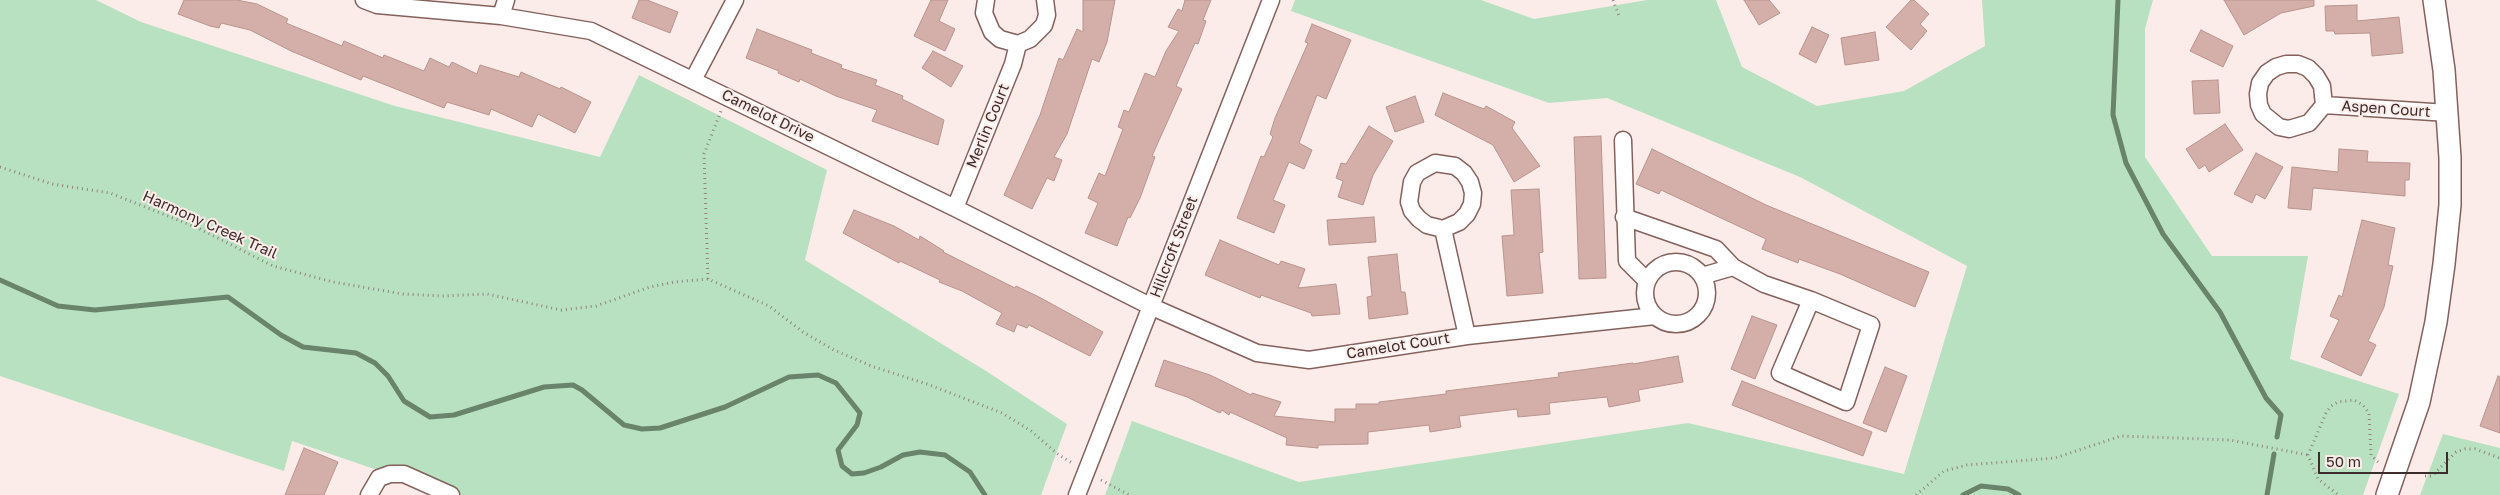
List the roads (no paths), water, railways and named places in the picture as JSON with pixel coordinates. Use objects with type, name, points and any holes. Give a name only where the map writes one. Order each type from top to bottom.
[{"type":"main road","points":[[2387,495],[2419,402],[2436,322],[2450,205],[2448,113],[2434,0]]},
{"type":"street","name":"Camelot Drive","points":[[364,0],[377,5],[500,16],[591,31],[728,96],[1150,306]]},
{"type":"street","points":[[500,16],[506,0]]},
{"type":"street","points":[[693,80],[735,0]]},
{"type":"street","points":[[986,0],[984,13],[992,32],[1000,39],[1018,44],[1038,33],[1044,25],[1047,15],[1045,0]]},
{"type":"street","name":"Hillcroft Street","points":[[1077,495],[1271,0]]},
{"type":"street","name":"Merlin Court","points":[[955,208],[1013,64],[1018,44]]},
{"type":"street","name":"Aspen Court","points":[[2286,64],[2298,64],[2308,68],[2316,76],[2322,86],[2324,105],[2309,123],[2300,128],[2279,127],[2270,122],[2259,105],[2260,83],[2276,67],[2286,64]]},
{"type":"street","name":"Aspen Court","points":[[2324,105],[2448,113]]},
{"type":"street","points":[[1623,140],[1624,218],[1627,260],[1647,281]]},
{"type":"street","points":[[1624,218],[1716,250],[1733,267],[1764,284],[1810,300],[1871,325],[1846,402],[1780,373],[1810,300]]},
{"type":"street","points":[[1443,229],[1467,336]]},
{"type":"street","points":[[1673,262],[1690,265],[1702,276],[1706,286],[1707,297],[1703,308],[1696,316],[1687,322],[1676,324],[1665,322],[1656,316],[1646,300],[1647,281],[1658,268],[1673,262]]},
{"type":"street","points":[[1702,276],[1733,267]]},
{"type":"street","name":"Camelot Court","points":[[1150,306],[1257,353],[1309,360],[1467,336],[1656,316]]},
{"type":"street","points":[[369,495],[379,478],[390,474],[404,474],[451,495]]},
{"type":"waterway","points":[[2118,0],[2113,115],[2126,163],[2163,234],[2220,312],[2266,398],[2281,415],[2277,437]]},
{"type":"waterway","points":[[0,280],[58,306],[95,310],[228,297],[281,335],[303,347],[356,353],[375,363],[388,376],[404,401],[430,417],[454,415],[544,387],[573,385],[582,390],[624,425],[642,429],[660,428],[725,407],[789,377],[818,375],[836,383],[860,413],[857,425],[838,450],[842,466],[852,474],[864,473],[881,467],[903,455],[920,452],[945,455],[970,472],[985,495]]},
{"type":"waterway","points":[[2267,495],[2274,454]]},
{"type":"waterway","points":[[1963,495],[1981,486],[2008,489],[2019,495]]}]
